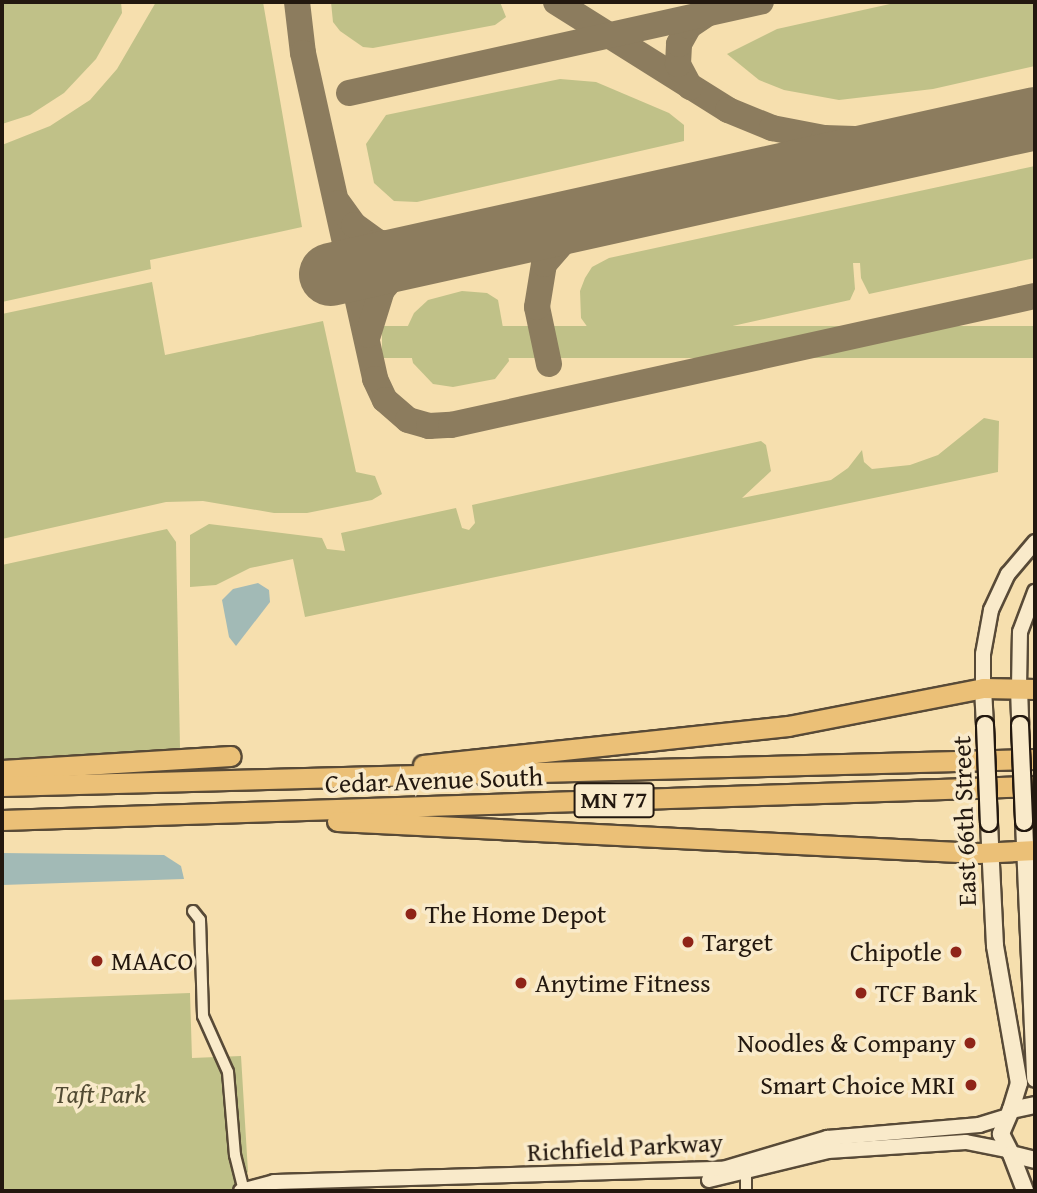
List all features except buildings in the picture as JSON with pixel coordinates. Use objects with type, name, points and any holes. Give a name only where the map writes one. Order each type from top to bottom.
[{"type":"highway","points":[[193,782],[464,762],[788,726],[983,688],[1027,688]]},
{"type":"highway","points":[[2,770],[230,756]]},
{"type":"highway","name":"Cedar Avenue South","points":[[2,786],[1035,758]]},
{"type":"highway","name":"Cedar Avenue South","points":[[2,820],[1035,786]]},
{"type":"highway","points":[[193,814],[991,852],[1030,851]]},
{"type":"main road","name":"East 66th Street","points":[[983,688],[995,946],[1019,1083],[1001,1134],[1009,1152]]},
{"type":"main road","points":[[1027,688],[1020,725],[1024,821],[1030,851],[1035,1079]]},
{"type":"main road","points":[[1009,1114],[1035,1105]]},
{"type":"main road","points":[[1009,1152],[1035,1160]]},
{"type":"main road","points":[[1009,1152],[1025,1191]]},
{"type":"street","name":"East 66th Street","points":[[983,688],[982,654],[991,610],[1008,574],[1035,542]]},
{"type":"street","points":[[1027,688],[1020,632],[1035,592]]},
{"type":"street","points":[[193,911],[200,920],[203,1016],[228,1072],[234,1155],[243,1191]]},
{"type":"street","name":"Richfield Parkway","points":[[243,1191],[274,1182],[723,1169],[827,1138],[938,1128],[1009,1114]]},
{"type":"street","points":[[886,1149],[896,1137],[938,1128]]},
{"type":"street","name":"Richfield Parkway","points":[[299,1191],[714,1180],[746,1174],[814,1153],[979,1142],[1009,1152]]},
{"type":"street","points":[[746,1174],[746,1191]]},
{"type":"green space","points":[[2,2],[121,2],[122,13],[96,59],[64,93],[30,115],[2,124]]},
{"type":"green space","points":[[156,2],[263,2],[302,227],[150,260],[151,269],[2,302],[2,145],[50,126],[90,100],[117,69]]},
{"type":"green space","points":[[331,2],[500,2],[506,17],[495,25],[373,48],[363,47],[340,31],[333,22]]},
{"type":"green space","points":[[899,2],[1035,2],[1035,66],[933,89],[839,100],[784,90],[759,80],[727,54],[777,29]]},
{"type":"green space","points":[[560,79],[596,82],[669,113],[684,125],[684,141],[417,202],[394,201],[374,183],[366,144],[386,115]]},
{"type":"green space","points":[[1035,166],[1035,258],[869,294],[861,278],[860,263],[853,263],[855,289],[850,300],[638,347],[596,339],[581,318],[580,291],[585,278],[592,267],[609,258]]},
{"type":"green space","points":[[152,282],[165,355],[323,321],[356,472],[375,476],[382,494],[372,500],[307,513],[274,513],[203,501],[166,502],[2,539],[2,314]]},
{"type":"green space","points":[[462,291],[487,293],[498,300],[509,361],[495,379],[453,387],[433,384],[413,363],[406,330],[414,313],[428,300]]},
{"type":"green space","points":[[382,326],[1035,326],[1035,358],[382,358]]},
{"type":"green space","points":[[984,418],[999,421],[998,472],[305,617],[293,559],[250,568],[216,585],[190,587],[190,535],[209,524],[322,538],[327,549],[345,551],[341,533],[456,508],[462,528],[469,530],[475,523],[472,505],[761,441],[766,445],[771,471],[742,498],[831,480],[848,468],[862,450],[864,462],[872,469],[910,465],[938,455]]},
{"type":"green space","points":[[167,529],[176,542],[180,748],[177,753],[2,766],[2,565]]},
{"type":"green space","name":"Taft Park","points":[[190,993],[192,1058],[241,1056],[248,1172],[230,1191],[2,1191],[2,1000]]},
{"type":"water","points":[[258,583],[269,590],[270,602],[236,646],[229,637],[222,600],[233,589]]},
{"type":"water","points":[[2,853],[164,855],[181,866],[184,879],[2,885]]},
{"type":"taxiway","points":[[297,2],[303,53],[375,379],[385,400],[408,420],[429,426],[451,425],[1035,296]]},
{"type":"taxiway","points":[[556,2],[728,110],[772,128],[824,138],[885,140],[1016,122]]},
{"type":"taxiway","points":[[349,93],[761,2]]},
{"type":"taxiway","points":[[690,87],[678,64],[679,44],[689,26],[707,14]]},
{"type":"taxiway","points":[[338,203],[354,225],[377,242],[430,252],[398,271],[382,290],[368,335]]},
{"type":"taxiway","points":[[549,364],[537,307],[544,264],[576,227],[639,206]]},
{"type":"runway","points":[[330,274],[1035,118]]},
{"type":"place","name":"The Home Depot","points":[[411,914]]},
{"type":"place","name":"Target","points":[[688,942]]},
{"type":"place","name":"Chipotle","points":[[956,952]]},
{"type":"place","name":"MAACO","points":[[97,961]]},
{"type":"place","name":"Anytime Fitness","points":[[521,983]]},
{"type":"place","name":"TCF Bank","points":[[861,993]]},
{"type":"place","name":"Noodles & Company","points":[[970,1043]]},
{"type":"place","name":"Smart Choice MRI","points":[[971,1085]]}]
